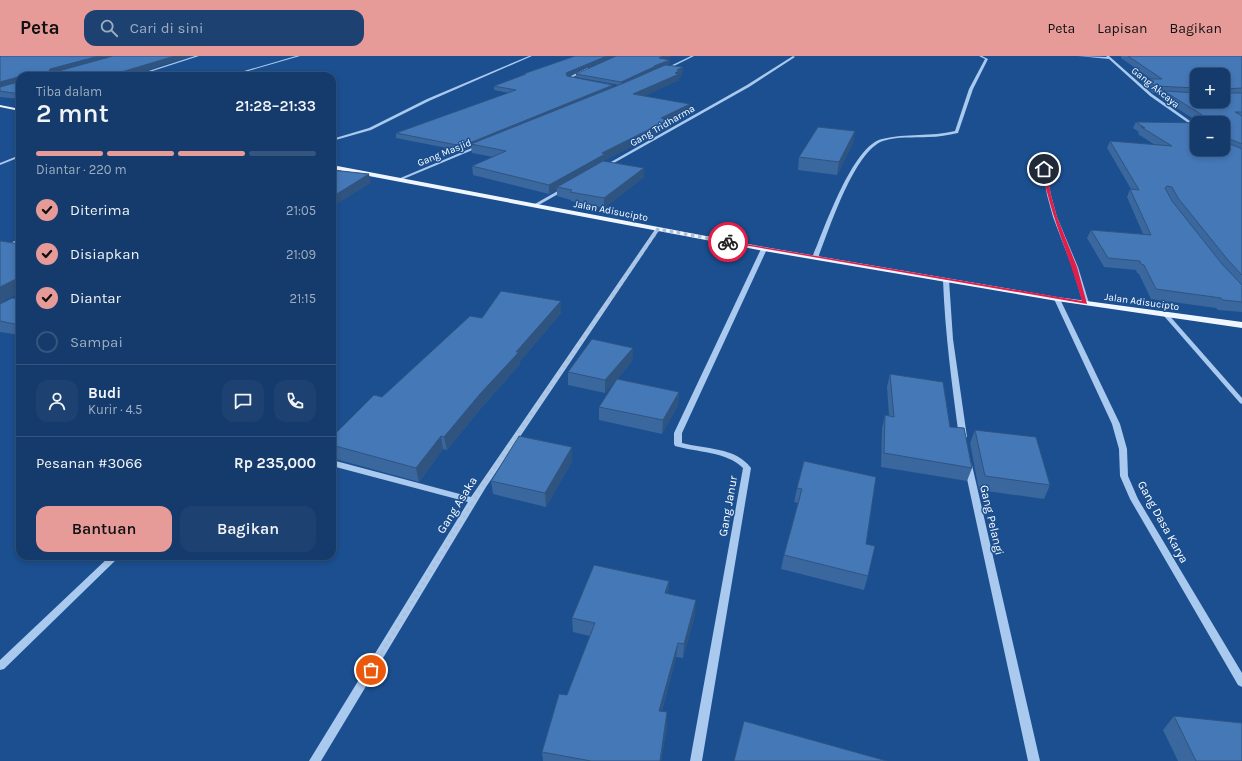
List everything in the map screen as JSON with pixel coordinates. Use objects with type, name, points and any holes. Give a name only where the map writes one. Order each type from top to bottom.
[{"type":"main road","points":[[0,106],[16,109]]},
{"type":"main road","name":"Jalan Adisucipto","points":[[336,168],[815,258],[1057,299],[1242,325]]},
{"type":"street","points":[[147,72],[198,56]]},
{"type":"street","points":[[242,72],[299,56]]},
{"type":"street","points":[[336,139],[370,129],[422,103],[531,56]]},
{"type":"street","points":[[659,72],[692,56]]},
{"type":"street","points":[[815,258],[845,184],[865,152],[872,144],[881,140],[895,138],[948,135],[957,132],[971,89],[986,59],[980,56]]},
{"type":"street","points":[[1079,56],[1108,57]]},
{"type":"street","name":"Gang Tridharma","points":[[601,169],[748,86],[794,57]]},
{"type":"street","name":"Gang Akcaya","points":[[1108,57],[1151,95],[1190,123]]},
{"type":"street","points":[[578,80],[568,78],[591,68]]},
{"type":"street","points":[[1151,95],[1158,95]]},
{"type":"street","name":"Gang Masjid","points":[[400,179],[481,146]]},
{"type":"street","points":[[0,164],[16,158]]},
{"type":"street","points":[[1042,159],[1055,217],[1075,267],[1086,303]]},
{"type":"street","points":[[535,205],[568,187]]},
{"type":"street","name":"Gang Asaka","points":[[315,761],[474,501],[658,229]]},
{"type":"street","points":[[0,249],[16,242]]},
{"type":"street","name":"Gang Janur","points":[[696,761],[747,468],[744,463],[735,458],[678,444],[678,433],[764,249]]},
{"type":"street","name":"Gang Pelangi","points":[[946,280],[952,360],[965,451],[1034,761]]},
{"type":"street","name":"Gang Dasa Karya","points":[[1057,299],[1116,424],[1123,449],[1124,476],[1134,499],[1242,682]]},
{"type":"street","points":[[1166,315],[1242,402]]},
{"type":"street","points":[[336,464],[474,501]]},
{"type":"street","points":[[0,666],[112,560]]},
{"type":"building","points":[[0,56],[99,56],[50,69],[49,71],[55,72],[16,72],[16,78],[0,82]]},
{"type":"building","points":[[113,56],[175,56],[121,72],[55,72]]},
{"type":"building","points":[[575,56],[607,56],[566,73],[567,76],[613,85],[462,146],[396,133],[516,90],[494,86]]},
{"type":"building","points":[[616,56],[664,56],[659,58],[670,60],[621,82],[576,74]]},
{"type":"building","points":[[1128,56],[1242,56],[1242,88],[1230,89],[1230,68],[1190,68],[1190,88],[1155,86],[1147,79],[1162,79]]},
{"type":"building","points":[[665,65],[683,67],[675,73],[679,74],[633,94],[690,104],[661,118],[668,120],[602,153],[605,154],[549,185],[472,166],[506,151],[471,144],[624,83]]},
{"type":"building","points":[[16,83],[16,93],[0,91],[0,87]]},
{"type":"building","points":[[1164,91],[1190,93],[1190,107]]},
{"type":"building","points":[[1230,93],[1242,93],[1242,112],[1235,112],[1242,116],[1242,144],[1230,139],[1230,116],[1204,116],[1191,108],[1230,108]]},
{"type":"building","points":[[1136,122],[1190,123],[1190,156],[1230,156],[1230,144],[1242,149],[1242,275],[1178,198],[1172,187],[1167,186],[1165,188],[1172,201],[1222,264],[1242,285],[1242,302],[1156,289],[1144,265],[1141,264],[1140,261],[1108,258],[1091,230],[1151,235],[1130,189],[1139,190],[1110,141],[1172,146],[1141,127],[1145,128]]},
{"type":"building","points":[[818,127],[855,131],[839,162],[799,157]]},
{"type":"building","points":[[603,161],[644,168],[604,198],[570,192],[572,190],[557,187]]},
{"type":"building","points":[[336,170],[369,174],[336,195]]},
{"type":"building","points":[[0,241],[16,243],[16,279],[0,287]]},
{"type":"building","points":[[501,291],[561,301],[516,352],[519,352],[479,395],[444,437],[441,436],[416,468],[336,446],[336,433],[374,395],[382,397],[470,316],[482,318]]},
{"type":"building","points":[[12,298],[16,298],[16,324],[0,321],[0,304]]},
{"type":"building","points":[[592,339],[633,348],[605,380],[568,372]]},
{"type":"building","points":[[890,374],[943,382],[950,427],[964,428],[972,468],[884,453],[885,415],[894,417]]},
{"type":"building","points":[[617,379],[679,392],[663,420],[599,407]]},
{"type":"building","points":[[975,430],[1036,437],[1050,485],[985,476]]},
{"type":"building","points":[[519,436],[572,447],[545,493],[491,481]]},
{"type":"building","points":[[804,461],[876,477],[866,544],[875,546],[868,576],[784,555],[802,489],[797,488]]},
{"type":"building","points":[[594,565],[669,581],[665,593],[696,600],[684,644],[678,643],[659,711],[667,712],[660,761],[591,761],[542,752],[559,694],[567,695],[595,623],[572,618]]},
{"type":"building","points":[[1174,716],[1242,723],[1242,761],[1196,761]]},
{"type":"building","points":[[744,721],[887,761],[734,761]]},
{"type":"way so far","points":[[371,670],[483,485],[658,229],[728,242]]},
{"type":"route","points":[[728,242],[1086,303],[1075,267],[1055,217],[1044,169]]}]
